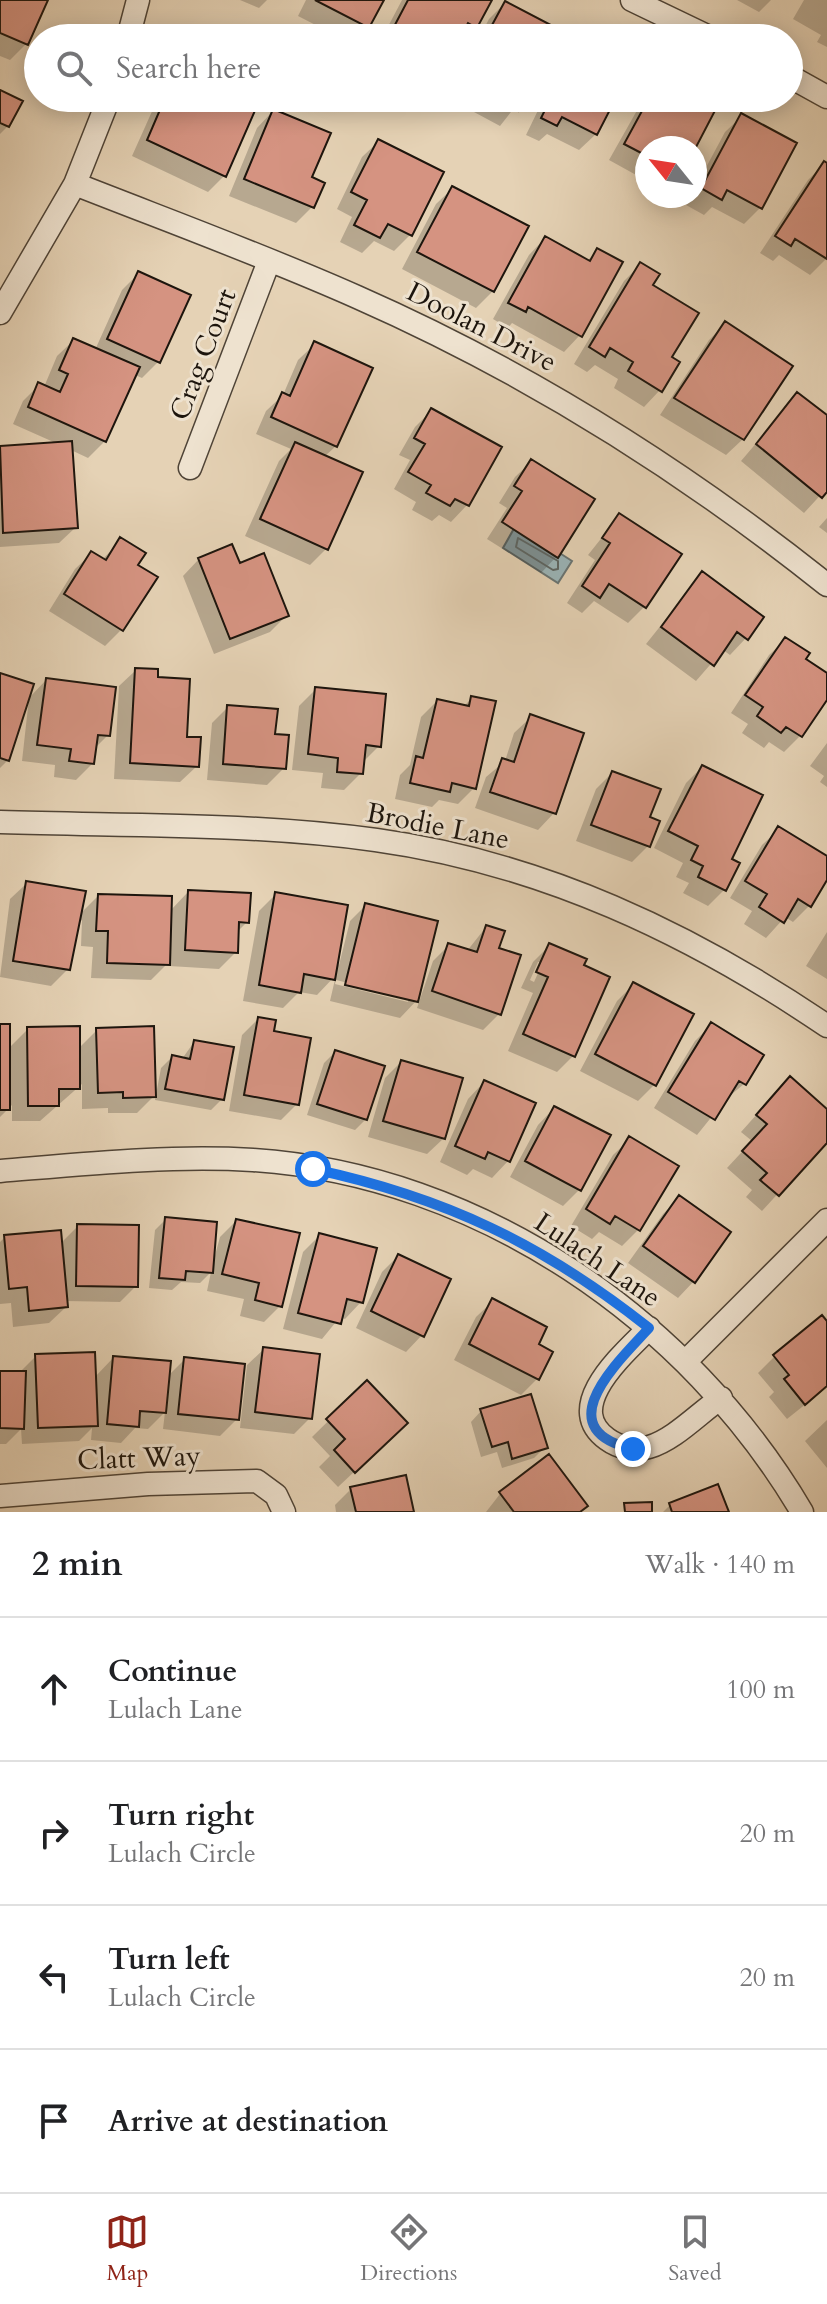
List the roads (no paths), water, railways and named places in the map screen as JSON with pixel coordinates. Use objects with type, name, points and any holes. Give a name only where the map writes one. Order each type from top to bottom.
[{"type":"street","points":[[132,24],[138,0]]},
{"type":"street","points":[[632,0],[682,24]]},
{"type":"street","points":[[803,84],[827,97]]},
{"type":"street","points":[[0,313],[75,184],[103,112]]},
{"type":"street","name":"Doolan Drive","points":[[75,184],[371,303],[541,389],[683,480],[827,585]]},
{"type":"street","name":"Crag Court","points":[[190,468],[269,261]]},
{"type":"street","name":"Brodie Lane","points":[[0,822],[293,832],[448,853],[522,873],[597,899],[681,936],[758,979],[827,1026]]},
{"type":"street","name":"Lulach Lane","points":[[0,1171],[189,1158],[256,1160],[383,1184],[500,1230],[561,1264],[649,1328],[686,1361],[721,1398],[783,1479],[802,1512]]},
{"type":"street","points":[[686,1361],[827,1220]]},
{"type":"street","points":[[649,1328],[599,1381],[592,1403],[594,1423],[603,1436],[615,1445],[648,1448],[721,1398]]},
{"type":"street","name":"Clatt Way","points":[[0,1496],[148,1484],[257,1481],[280,1504]]},
{"type":"water","points":[[516,525],[572,561],[558,583],[503,548]]}]
